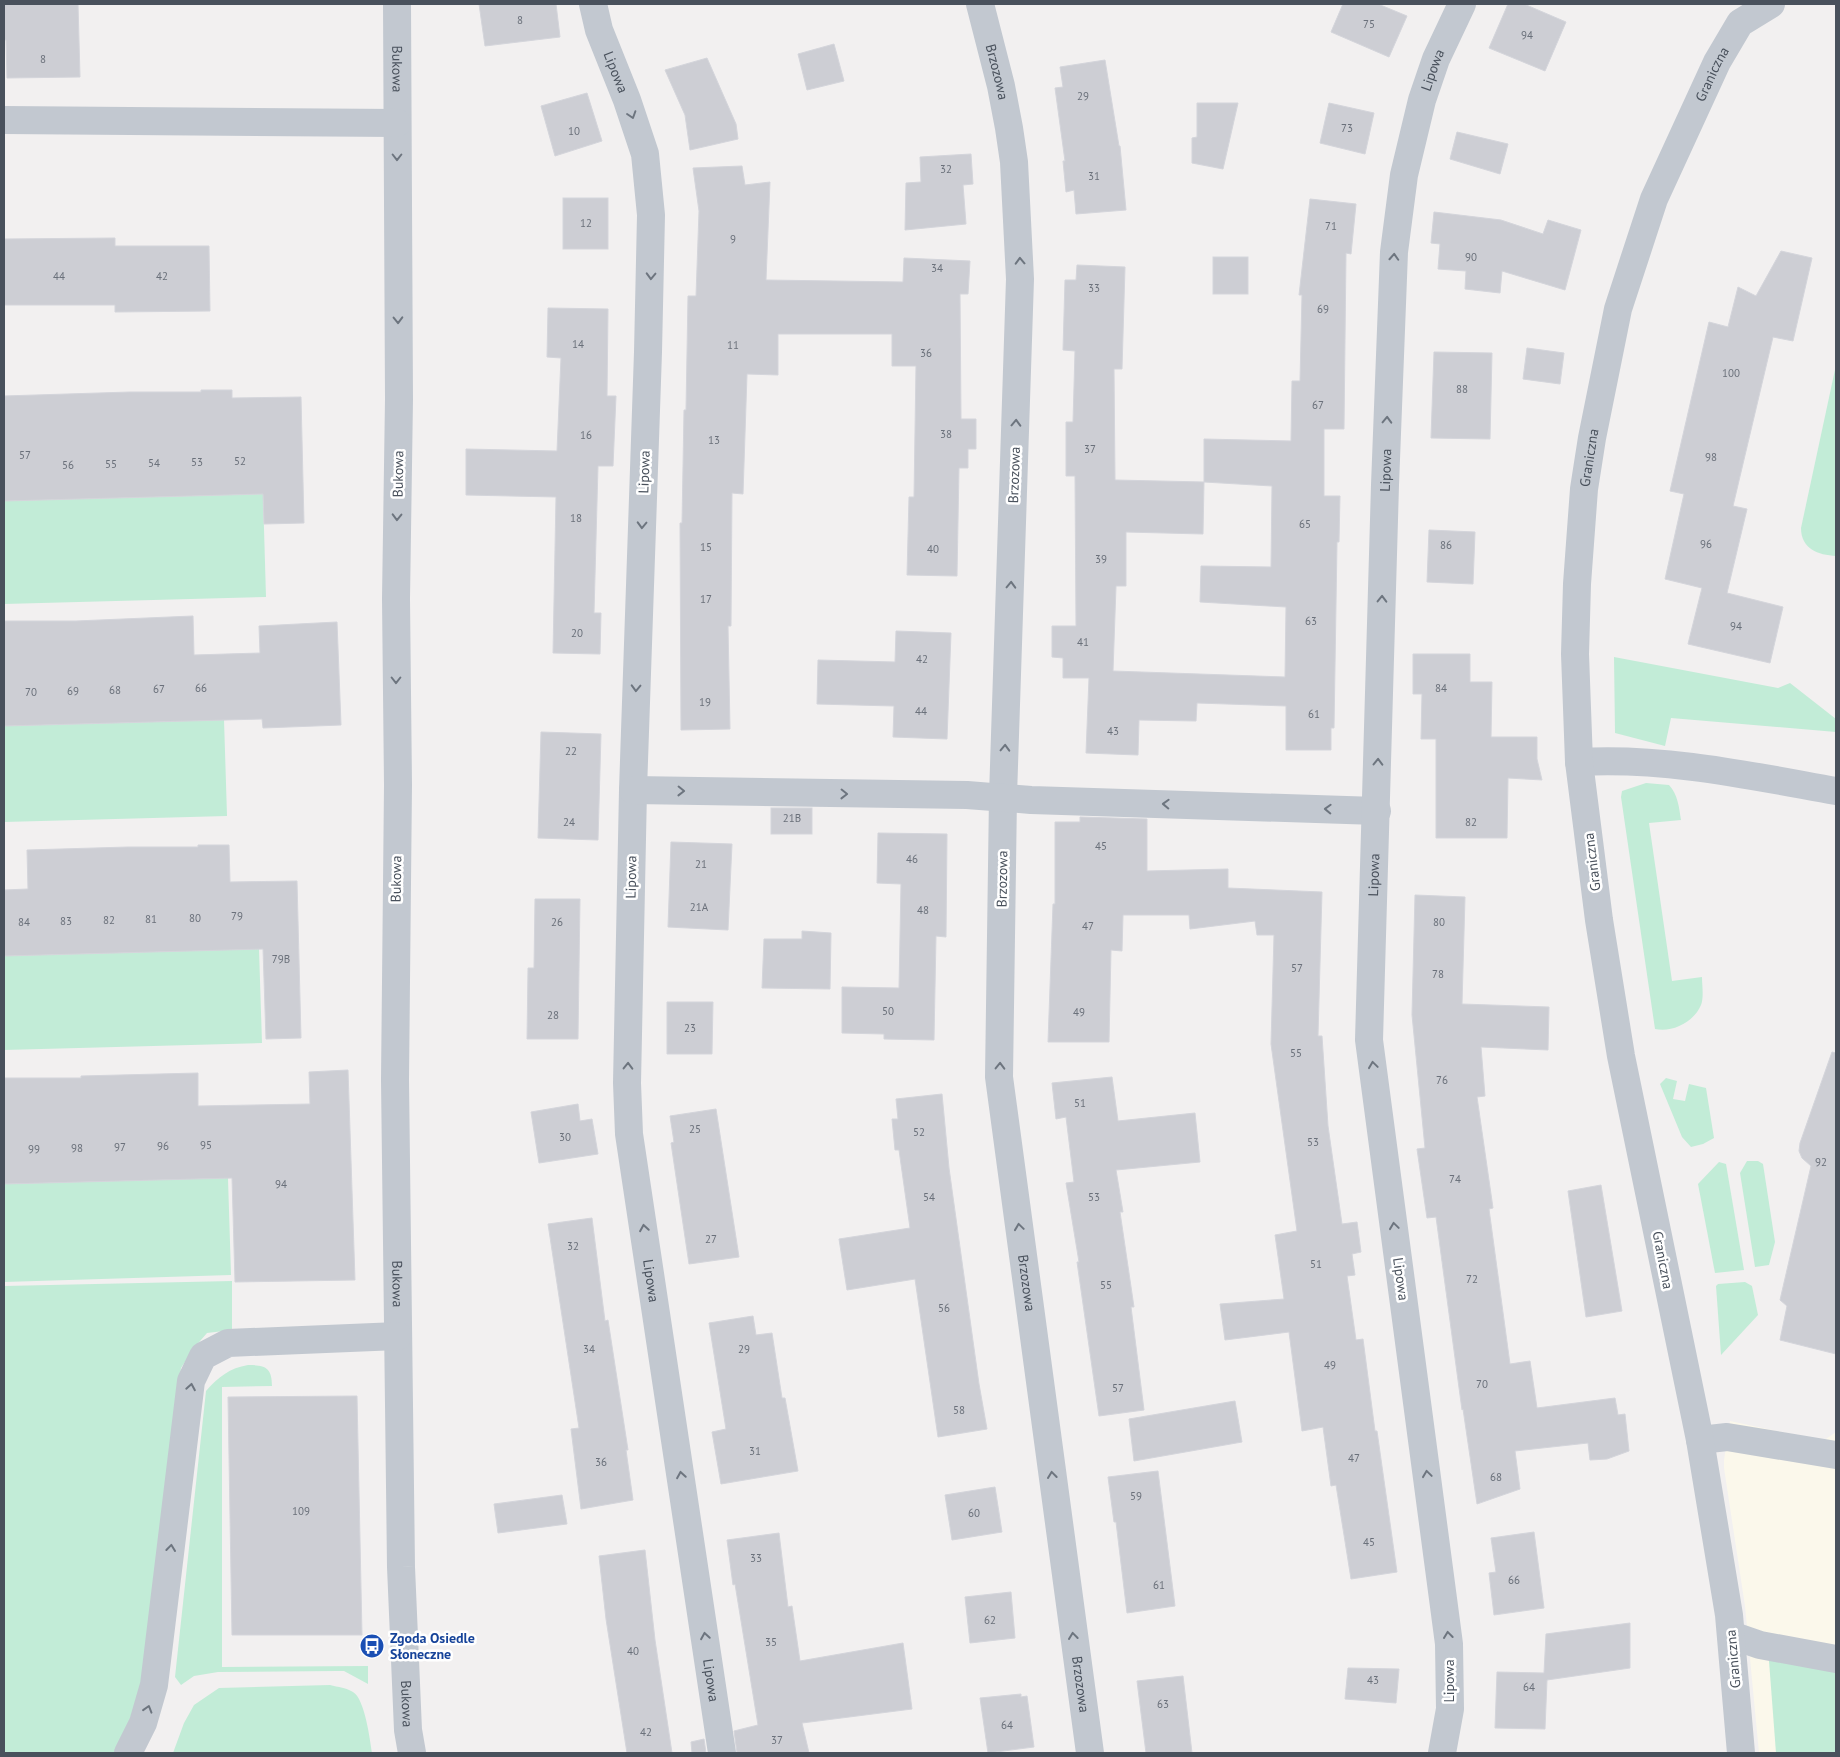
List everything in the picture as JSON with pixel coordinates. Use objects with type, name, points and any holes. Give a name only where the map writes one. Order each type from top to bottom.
[{"type":"street","name":"Bukowa","points":[[397,4],[399,399],[396,598],[398,785],[395,1080],[403,1636],[408,1730],[412,1753]]},
{"type":"street","name":"Lipowa","points":[[593,4],[598,30],[627,100],[645,154],[651,215],[633,790],[627,1083],[629,1134],[722,1753]]},
{"type":"street","name":"Brzozowa","points":[[980,4],[1001,86],[1014,162],[1020,279],[1004,796],[999,1077],[1090,1753]]},
{"type":"street","name":"Lipowa","points":[[1442,1753],[1450,1709],[1449,1644],[1369,1040],[1394,243],[1404,175],[1422,100],[1436,59],[1462,4]]},
{"type":"street","name":"Graniczna","points":[[1741,1753],[1731,1635],[1700,1440],[1621,1056],[1599,920],[1579,762],[1575,654],[1577,584],[1584,489],[1592,438],[1618,309],[1654,199],[1717,62],[1740,23],[1770,4]]},
{"type":"street","points":[[4,120],[397,124]]},
{"type":"street","points":[[1579,762],[1612,760],[1651,762],[1751,775],[1836,791]]},
{"type":"street","points":[[633,790],[1004,796],[1031,800],[1377,811]]},
{"type":"street","points":[[128,1753],[143,1723],[154,1686],[191,1381],[203,1356],[228,1343],[398,1336]]},
{"type":"street","points":[[1700,1440],[1727,1437],[1836,1455]]},
{"type":"street","points":[[1731,1635],[1760,1645],[1836,1659]]},
{"type":"shaded area","points":[[1730,1421],[1823,1441],[1836,1432],[1836,1753],[1759,1753],[1745,1606],[1724,1468]]},
{"type":"green space","points":[[1836,365],[1836,556],[1817,552],[1807,546],[1801,528]]},
{"type":"green space","points":[[263,494],[266,597],[4,604],[4,501]]},
{"type":"green space","points":[[1614,657],[1778,688],[1790,683],[1836,719],[1836,732],[1671,718],[1665,746],[1615,733]]},
{"type":"green space","points":[[224,720],[227,816],[4,822],[4,726]]},
{"type":"green space","points":[[1646,783],[1669,785],[1676,797],[1681,820],[1649,823],[1672,981],[1702,977],[1702,998],[1698,1011],[1682,1025],[1662,1030],[1655,1029],[1621,797],[1622,791]]},
{"type":"green space","points":[[259,949],[262,1043],[4,1050],[4,956]]},
{"type":"green space","points":[[1666,1078],[1677,1081],[1673,1099],[1685,1101],[1689,1084],[1706,1088],[1714,1138],[1703,1144],[1691,1147],[1682,1137],[1660,1084]]},
{"type":"green space","points":[[1747,1161],[1758,1161],[1763,1164],[1775,1242],[1769,1265],[1755,1267],[1740,1173]]},
{"type":"green space","points":[[1719,1162],[1726,1164],[1744,1270],[1715,1273],[1698,1184]]},
{"type":"green space","points":[[228,1178],[231,1275],[4,1282],[4,1184]]},
{"type":"green space","points":[[232,1281],[232,1330],[207,1333],[181,1368],[145,1682],[116,1753],[4,1753],[4,1286]]},
{"type":"green space","points":[[1745,1282],[1752,1286],[1758,1315],[1721,1355],[1716,1286],[1718,1284]]},
{"type":"green space","points":[[248,1365],[266,1368],[271,1375],[272,1386],[222,1387],[222,1667],[368,1666],[368,1684],[344,1671],[218,1672],[194,1676],[181,1685],[175,1677],[206,1391],[225,1374],[236,1368]]},
{"type":"green space","points":[[1788,1660],[1836,1670],[1836,1753],[1776,1753],[1769,1661]]},
{"type":"green space","points":[[330,1685],[353,1692],[357,1696],[364,1711],[372,1753],[173,1753],[184,1723],[194,1705],[219,1688]]},
{"type":"building","points":[[4,4],[78,4],[80,77],[7,78]]},
{"type":"building","points":[[479,4],[556,4],[560,37],[485,46]]},
{"type":"building","points":[[1343,4],[1378,4],[1407,16],[1389,57],[1331,32]]},
{"type":"building","points":[[1508,4],[1524,4],[1566,22],[1545,71],[1489,48]]},
{"type":"building","points":[[834,44],[844,81],[807,90],[798,54]]},
{"type":"building","points":[[707,58],[736,124],[738,139],[690,150],[685,115],[665,70]]},
{"type":"building","points":[[1105,60],[1120,146],[1126,210],[1076,214],[1074,190],[1066,192],[1063,161],[1065,161],[1055,88],[1063,87],[1060,67]]},
{"type":"building","points":[[587,93],[602,141],[555,156],[541,106]]},
{"type":"building","points":[[1197,103],[1238,103],[1223,169],[1192,163],[1192,138],[1197,137]]},
{"type":"building","points":[[1329,103],[1374,113],[1365,154],[1320,143]]},
{"type":"building","points":[[1457,132],[1508,144],[1500,174],[1450,159]]},
{"type":"building","points":[[971,154],[973,184],[963,185],[966,224],[905,230],[906,183],[921,182],[920,157]]},
{"type":"building","points":[[742,166],[745,185],[770,182],[766,280],[903,282],[904,258],[970,261],[968,294],[960,294],[961,419],[976,419],[976,449],[968,449],[968,468],[959,468],[957,576],[907,575],[909,497],[914,497],[916,366],[892,366],[892,334],[778,334],[778,375],[747,374],[743,494],[732,493],[731,626],[728,626],[730,729],[681,730],[680,523],[682,523],[684,410],[686,410],[688,296],[696,296],[699,211],[693,168]]},
{"type":"building","points":[[563,198],[608,198],[608,249],[563,249]]},
{"type":"building","points":[[1310,199],[1356,204],[1351,254],[1346,253],[1344,429],[1324,429],[1324,496],[1340,496],[1339,542],[1337,542],[1334,728],[1331,728],[1331,750],[1286,750],[1286,706],[1197,703],[1196,721],[1139,720],[1138,755],[1086,753],[1089,678],[1063,678],[1063,658],[1052,657],[1052,626],[1076,626],[1075,476],[1066,476],[1066,422],[1073,422],[1075,351],[1063,350],[1065,280],[1076,280],[1077,265],[1125,267],[1122,369],[1114,369],[1115,480],[1204,482],[1204,439],[1291,441],[1292,381],[1300,381],[1302,295],[1299,295]],"holes":[[[1204,482],[1272,486],[1271,567],[1201,566],[1200,602],[1286,607],[1285,677],[1113,671],[1116,586],[1126,586],[1126,532],[1203,534]]]},
{"type":"building","points":[[1434,212],[1501,220],[1543,234],[1548,220],[1581,230],[1565,290],[1502,271],[1500,293],[1465,289],[1466,271],[1438,269],[1440,244],[1431,243]]},
{"type":"building","points":[[115,238],[115,246],[209,246],[210,311],[115,312],[115,305],[4,305],[4,239]]},
{"type":"building","points":[[1781,251],[1812,258],[1793,341],[1773,337],[1733,506],[1747,509],[1727,593],[1783,607],[1770,663],[1688,644],[1702,588],[1665,579],[1684,494],[1670,491],[1709,322],[1728,327],[1738,287],[1756,296]]},
{"type":"building","points":[[1213,257],[1248,257],[1248,294],[1213,294]]},
{"type":"building","points":[[548,308],[608,309],[607,396],[616,396],[613,466],[598,466],[594,613],[601,613],[600,654],[553,653],[556,497],[466,495],[466,449],[557,451],[561,358],[547,357]]},
{"type":"building","points":[[1527,348],[1564,353],[1560,384],[1523,379]]},
{"type":"building","points":[[1434,352],[1492,353],[1490,439],[1431,438]]},
{"type":"building","points":[[201,390],[232,390],[232,398],[301,397],[304,523],[264,524],[263,494],[4,501],[4,396],[201,392]]},
{"type":"building","points":[[1429,530],[1475,532],[1473,584],[1427,582]]},
{"type":"building","points":[[193,616],[194,655],[260,653],[259,626],[337,622],[341,725],[263,728],[262,719],[4,726],[4,621],[76,621]]},
{"type":"building","points":[[896,631],[951,633],[947,739],[893,737],[894,706],[817,704],[818,660],[895,662]]},
{"type":"building","points":[[1413,654],[1470,654],[1470,682],[1492,682],[1491,737],[1537,737],[1537,759],[1542,780],[1508,778],[1507,838],[1436,838],[1436,739],[1421,739],[1422,694],[1413,694]]},
{"type":"building","points":[[541,732],[601,734],[598,840],[538,838]]},
{"type":"building","points":[[771,808],[812,808],[812,834],[771,834]]},
{"type":"building","points":[[1080,817],[1147,819],[1147,871],[1228,869],[1228,888],[1322,892],[1318,1036],[1322,1036],[1328,1126],[1342,1224],[1357,1222],[1361,1252],[1352,1254],[1355,1275],[1347,1276],[1356,1340],[1363,1339],[1397,1572],[1351,1579],[1336,1485],[1331,1486],[1323,1427],[1302,1431],[1289,1332],[1225,1340],[1220,1304],[1284,1299],[1275,1235],[1297,1231],[1271,1044],[1274,935],[1257,935],[1255,921],[1190,929],[1189,915],[1123,915],[1122,951],[1111,950],[1109,1042],[1048,1042],[1053,904],[1055,904],[1055,822],[1080,822]]},
{"type":"building","points":[[878,833],[947,834],[946,937],[936,936],[934,1040],[884,1039],[884,1034],[842,1033],[842,987],[899,988],[901,884],[877,883]]},
{"type":"building","points":[[671,842],[732,844],[728,930],[668,927]]},
{"type":"building","points":[[198,845],[229,845],[230,882],[297,881],[301,1038],[266,1039],[263,949],[4,956],[4,890],[28,889],[27,850],[198,847]]},
{"type":"building","points":[[1415,895],[1465,897],[1462,1004],[1549,1007],[1548,1050],[1481,1047],[1485,1096],[1477,1097],[1493,1208],[1489,1209],[1510,1364],[1530,1361],[1537,1408],[1615,1398],[1618,1415],[1625,1414],[1629,1451],[1607,1459],[1590,1460],[1588,1443],[1515,1451],[1520,1489],[1477,1504],[1462,1410],[1436,1217],[1427,1218],[1417,1149],[1425,1148],[1412,1015]]},
{"type":"building","points":[[535,899],[580,899],[578,1039],[527,1039],[528,968],[534,968]]},
{"type":"building","points":[[802,931],[831,933],[830,989],[762,988],[764,939],[802,939]]},
{"type":"building","points":[[667,1002],[713,1002],[712,1054],[667,1054]]},
{"type":"building","points":[[1832,1052],[1836,1053],[1836,1354],[1780,1340],[1787,1306],[1780,1300],[1811,1166],[1802,1158],[1799,1151],[1800,1143]]},
{"type":"building","points":[[348,1070],[355,1280],[235,1282],[232,1178],[4,1184],[4,1078],[81,1078],[81,1076],[198,1073],[198,1106],[310,1104],[309,1072]]},
{"type":"building","points":[[1112,1077],[1118,1121],[1195,1113],[1200,1162],[1116,1170],[1123,1212],[1120,1212],[1134,1307],[1131,1307],[1144,1410],[1099,1416],[1077,1262],[1079,1262],[1066,1183],[1074,1182],[1066,1117],[1056,1119],[1052,1083]]},
{"type":"building","points":[[942,1094],[949,1168],[987,1429],[938,1437],[915,1279],[847,1290],[839,1239],[910,1228],[899,1150],[895,1150],[892,1119],[898,1119],[896,1099]]},
{"type":"building","points":[[578,1104],[580,1121],[592,1119],[598,1154],[539,1163],[531,1112]]},
{"type":"building","points":[[716,1109],[739,1257],[689,1264],[671,1143],[674,1142],[670,1116]]},
{"type":"building","points":[[1601,1185],[1622,1311],[1586,1317],[1568,1191]]},
{"type":"building","points":[[592,1218],[605,1321],[608,1320],[628,1450],[626,1450],[633,1500],[581,1509],[571,1429],[579,1428],[548,1224]]},
{"type":"building","points":[[753,1316],[756,1335],[772,1333],[782,1398],[785,1398],[798,1471],[721,1484],[712,1432],[726,1429],[709,1323]]},
{"type":"building","points":[[357,1396],[362,1635],[232,1635],[228,1397]]},
{"type":"building","points":[[1235,1401],[1242,1442],[1134,1461],[1129,1419]]},
{"type":"building","points":[[1158,1471],[1175,1606],[1127,1613],[1116,1522],[1114,1522],[1108,1477]]},
{"type":"building","points":[[995,1487],[1002,1532],[952,1540],[945,1495]]},
{"type":"building","points":[[562,1495],[567,1524],[498,1533],[494,1504]]},
{"type":"building","points":[[1534,1532],[1544,1608],[1494,1615],[1489,1573],[1496,1572],[1491,1538]]},
{"type":"building","points":[[779,1533],[788,1607],[792,1606],[800,1661],[903,1643],[912,1709],[802,1723],[809,1753],[737,1753],[734,1731],[758,1725],[735,1584],[733,1585],[727,1540]]},
{"type":"building","points":[[645,1550],[655,1640],[672,1753],[627,1753],[606,1619],[599,1556]]},
{"type":"building","points":[[1011,1592],[1015,1638],[970,1643],[965,1597]]},
{"type":"building","points":[[1630,1623],[1630,1668],[1547,1680],[1545,1729],[1495,1728],[1497,1672],[1544,1673],[1546,1634]]},
{"type":"building","points":[[1348,1668],[1399,1669],[1396,1703],[1345,1699]]},
{"type":"building","points":[[1183,1676],[1192,1753],[1146,1753],[1137,1681]]},
{"type":"building","points":[[1021,1694],[1021,1697],[1027,1696],[1034,1747],[988,1753],[980,1698]]},
{"type":"building","points":[[704,1739],[706,1753],[692,1753],[691,1742]]},
{"type":"place","name":"Zgoda Osiedle Słoneczne","points":[[372,1646]]}]
